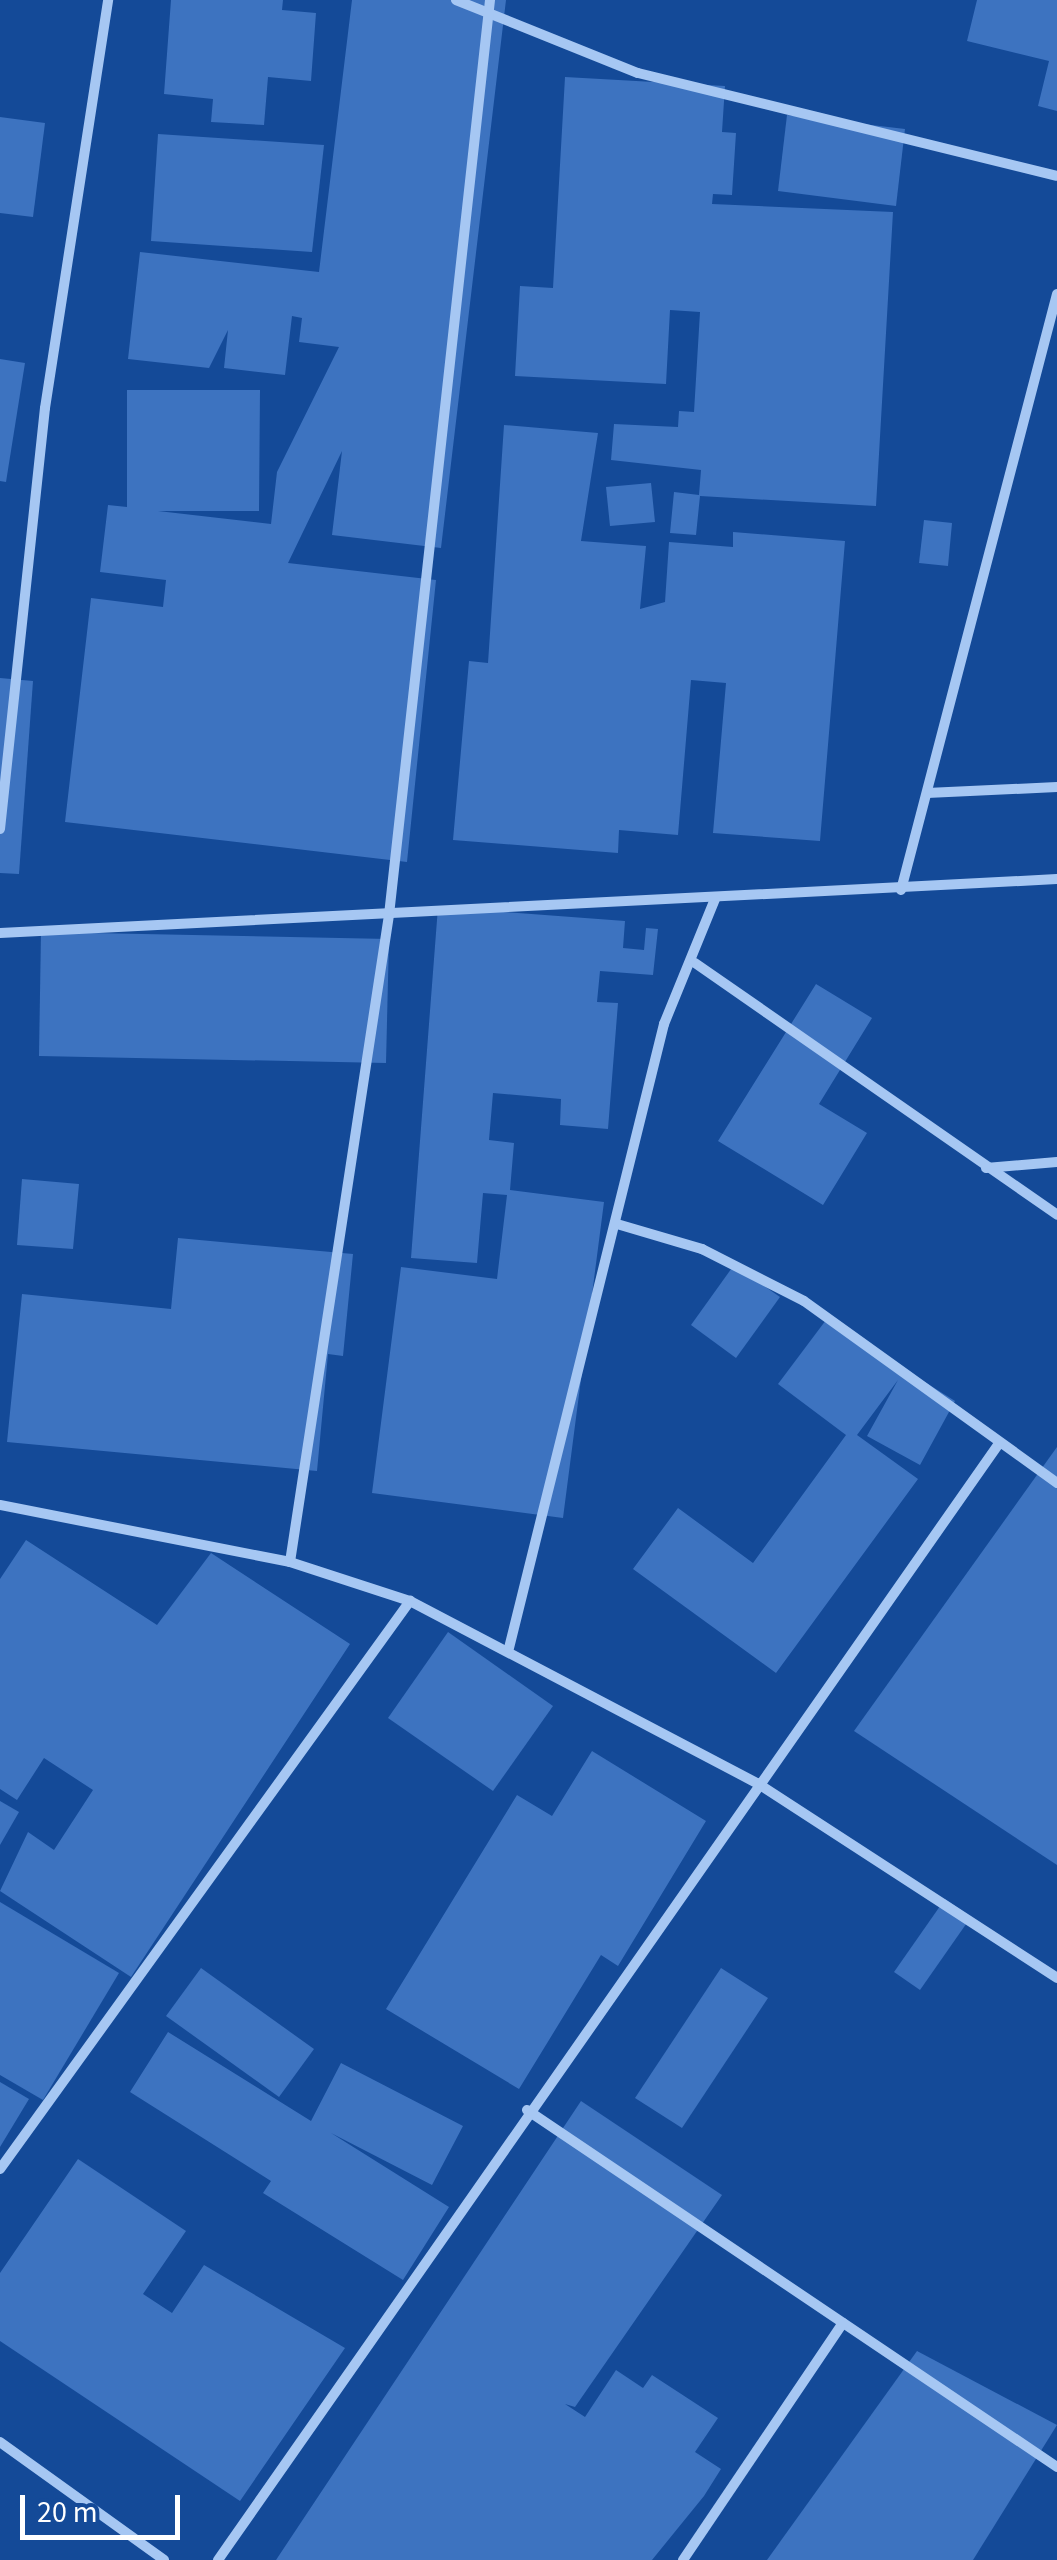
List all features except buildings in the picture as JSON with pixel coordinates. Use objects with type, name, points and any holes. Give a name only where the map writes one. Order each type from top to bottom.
[{"type":"street","points":[[0,829],[46,408],[108,0]]},
{"type":"street","points":[[456,0],[638,73],[1057,176]]},
{"type":"street","points":[[290,1562],[389,915],[485,13],[490,0]]},
{"type":"street","points":[[902,890],[1057,294]]},
{"type":"street","points":[[927,793],[1057,787]]},
{"type":"street","points":[[0,933],[902,890],[1057,878]]},
{"type":"street","points":[[509,1648],[664,1024],[695,963],[714,899]]},
{"type":"street","points":[[695,963],[1057,1216]]},
{"type":"street","points":[[986,1168],[1057,1162]]},
{"type":"street","points":[[617,1224],[702,1249],[804,1301],[1057,1483]]},
{"type":"street","points":[[218,2560],[527,2110],[1000,1442]]},
{"type":"street","points":[[0,1505],[290,1562],[410,1601],[509,1648],[757,1783],[1057,1978]]},
{"type":"street","points":[[0,2169],[410,1601]]},
{"type":"street","points":[[527,2110],[1057,2467]]},
{"type":"street","points":[[683,2560],[842,2323]]},
{"type":"street","points":[[0,2442],[164,2560]]}]
